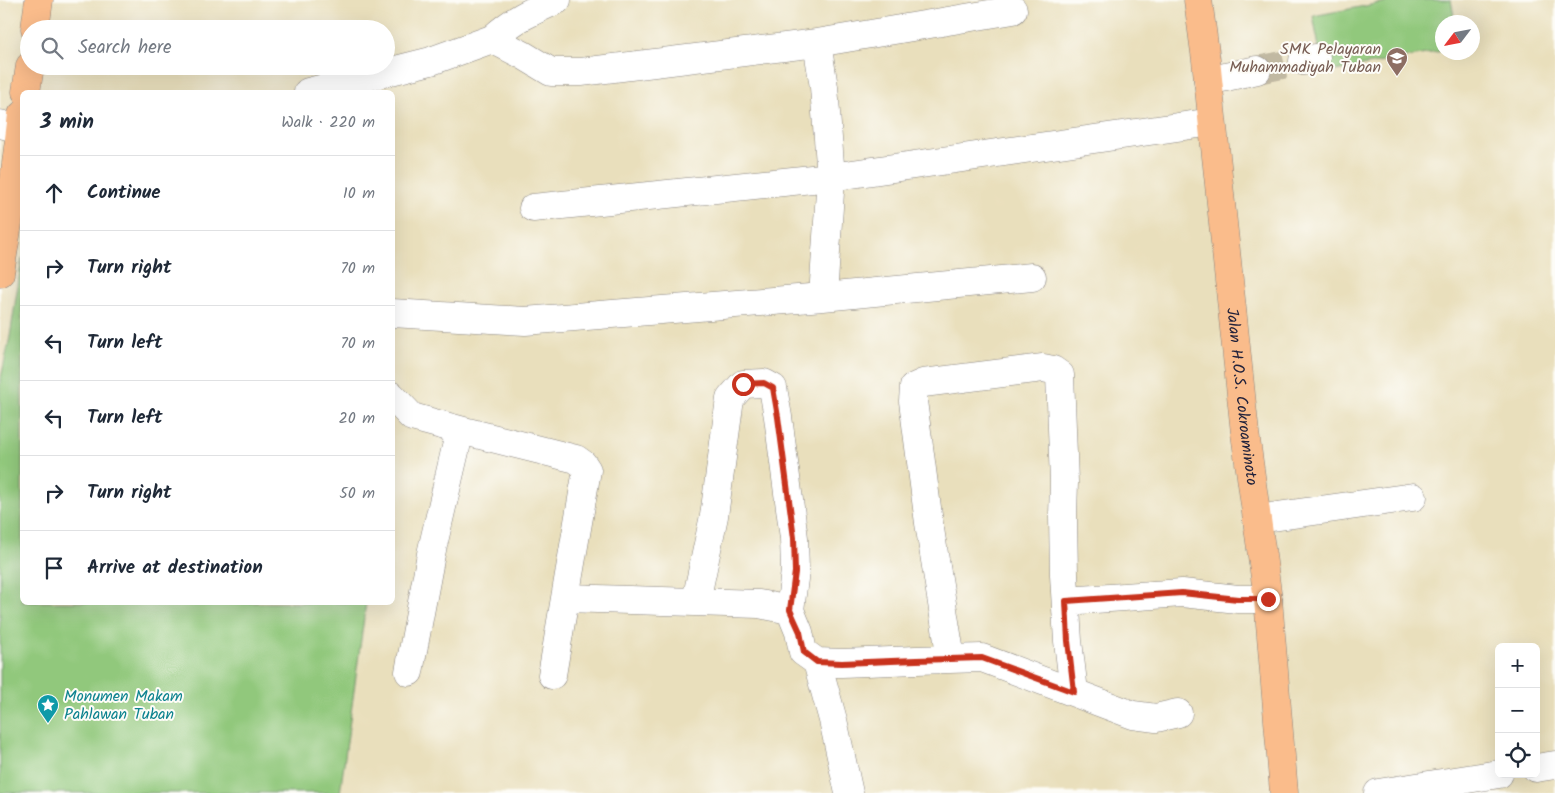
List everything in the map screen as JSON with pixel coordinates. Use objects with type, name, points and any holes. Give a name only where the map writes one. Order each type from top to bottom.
[{"type":"main road","points":[[36,20],[39,0]]},
{"type":"main road","name":"Jalan H.O.S. Cokroaminoto","points":[[1198,0],[1245,433],[1268,599],[1284,793]]},
{"type":"main road","points":[[26,90],[29,75]]},
{"type":"main road","points":[[0,273],[17,204],[14,123]]},
{"type":"street","points":[[395,70],[431,61],[492,39],[525,14],[557,0]]},
{"type":"street","points":[[492,39],[551,72],[581,72],[817,43],[1013,10]]},
{"type":"street","points":[[817,43],[824,87],[831,177],[824,297]]},
{"type":"street","points":[[1208,81],[1256,70]]},
{"type":"street","points":[[316,90],[375,75]]},
{"type":"street","points":[[533,208],[831,177],[1212,122]]},
{"type":"street","points":[[395,313],[525,321],[824,297],[1032,277]]},
{"type":"street","points":[[951,659],[929,523],[913,401],[914,387],[923,383],[1043,368],[1053,370],[1060,375],[1066,601],[1068,641],[1074,692]]},
{"type":"street","points":[[696,601],[714,516],[730,399],[743,384],[764,383],[773,388],[794,538],[795,572],[790,610],[800,632],[804,652],[817,662],[842,663],[982,658],[1133,715],[1156,718],[1178,713]]},
{"type":"street","points":[[395,399],[412,417],[576,459],[587,470],[552,675]]},
{"type":"street","points":[[409,672],[432,554],[460,430]]},
{"type":"street","points":[[1257,519],[1413,497]]},
{"type":"street","points":[[1066,601],[1182,593],[1238,599],[1268,599]]},
{"type":"street","points":[[566,598],[759,604],[790,610]]},
{"type":"street","points":[[817,662],[833,720],[848,793]]},
{"type":"street","points":[[1540,767],[1555,765]]},
{"type":"street","points":[[1378,793],[1495,775]]},
{"type":"green space","points":[[1396,0],[1451,0],[1454,15],[1435,15],[1435,52],[1324,73],[1313,16]]},
{"type":"green space","points":[[20,271],[20,605],[366,605],[340,793],[0,793],[0,382],[10,337]]},
{"type":"tunnel","points":[[1257,70],[1303,61]]},
{"type":"place","name":"SMK Pelayaran Muhammadiyah Tuban","points":[[1397,77]]},
{"type":"place","name":"Monumen Makam Pahlawan Tuban","points":[[48,724]]},
{"type":"route","points":[[743,384],[764,383],[773,388],[794,538],[795,572],[790,610],[800,632],[804,652],[817,662],[842,663],[982,658],[1074,692],[1068,641],[1066,601],[1182,593],[1238,599],[1268,599]]}]
